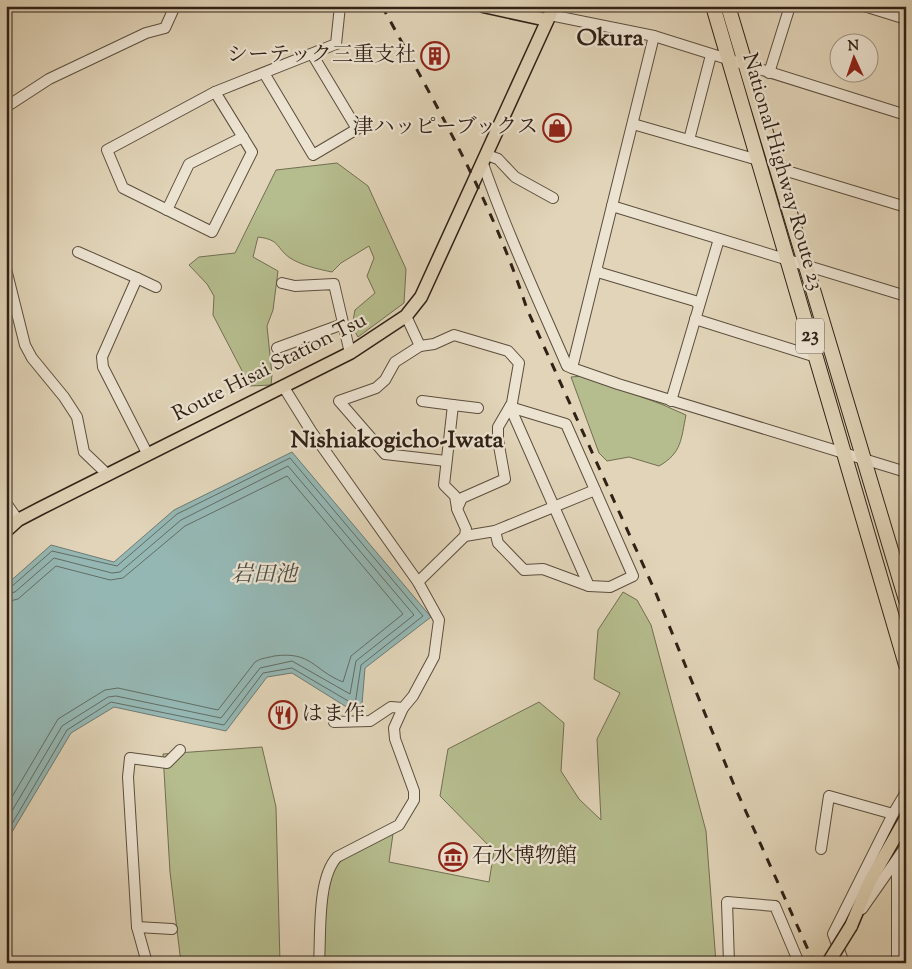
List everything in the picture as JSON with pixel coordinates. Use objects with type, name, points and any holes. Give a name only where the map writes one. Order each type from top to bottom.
[{"type":"highway","name":"National Highway Route 23","points":[[713,6],[906,665]]},
{"type":"highway","name":"National Highway Route 23","points":[[728,6],[804,265],[905,589]]},
{"type":"main road","points":[[483,6],[550,14]]},
{"type":"main road","name":"Route Hisai Station Tsu","points":[[6,531],[18,520],[350,353],[406,316],[421,297],[550,14]]},
{"type":"main road","points":[[828,963],[858,914],[869,883],[906,818]]},
{"type":"street","points":[[6,107],[49,79],[146,33],[166,28],[175,6]]},
{"type":"street","points":[[215,92],[252,152],[212,232],[123,188],[107,150],[215,92],[336,44],[340,6]]},
{"type":"street","points":[[769,73],[790,6]]},
{"type":"street","points":[[864,6],[906,19]]},
{"type":"street","points":[[550,14],[654,36],[906,115]]},
{"type":"street","points":[[572,368],[654,36]]},
{"type":"street","points":[[264,73],[313,155],[357,129],[312,54]]},
{"type":"street","points":[[690,140],[711,55]]},
{"type":"street","points":[[633,124],[758,160]]},
{"type":"street","points":[[167,210],[189,164],[243,137]]},
{"type":"street","points":[[552,198],[515,177],[498,159],[485,159],[504,221],[567,366],[906,472]]},
{"type":"street","points":[[777,168],[906,207]]},
{"type":"street","points":[[612,206],[906,296]]},
{"type":"street","points":[[671,400],[719,239]]},
{"type":"street","points":[[78,252],[156,287]]},
{"type":"street","points":[[6,269],[25,345],[32,358],[64,397],[77,417],[84,452],[107,474]]},
{"type":"street","points":[[597,270],[601,273],[694,301],[699,305]]},
{"type":"street","points":[[136,278],[102,357],[103,367],[148,454]]},
{"type":"street","points":[[282,284],[295,286],[334,284],[350,353]]},
{"type":"street","points":[[406,316],[420,346]]},
{"type":"street","points":[[696,319],[816,357]]},
{"type":"street","points":[[277,348],[343,324]]},
{"type":"street","points":[[446,461],[385,454],[339,401],[376,388],[385,380],[395,362],[420,346],[434,344],[454,335],[508,351],[519,363],[510,407],[502,418],[497,434],[505,479],[462,498],[458,509]]},
{"type":"street","points":[[283,386],[311,431],[418,582],[436,611],[439,630],[434,657],[413,696],[403,708],[394,728],[395,740],[414,791],[414,800],[399,825],[338,857],[331,864],[323,894],[319,963]]},
{"type":"street","points":[[422,401],[478,408]]},
{"type":"street","points":[[452,405],[444,485],[456,496],[458,509],[466,529],[465,536]]},
{"type":"street","points":[[496,531],[498,543],[524,570],[544,570],[589,586],[610,588],[633,576],[566,424],[510,407]]},
{"type":"street","points":[[510,407],[589,586]]},
{"type":"street","points":[[418,582],[465,536],[496,531],[594,490]]},
{"type":"street","points":[[6,503],[18,520]]},
{"type":"street","points":[[334,722],[370,721],[391,707],[403,708]]},
{"type":"street","points":[[147,963],[137,927],[128,777],[130,758],[167,763],[180,750]]},
{"type":"street","points":[[844,963],[833,934],[893,814],[906,792]]},
{"type":"street","points":[[821,849],[829,796],[893,814]]},
{"type":"street","points":[[858,914],[906,846]]},
{"type":"street","points":[[896,963],[897,860]]},
{"type":"street","points":[[729,963],[727,902],[775,906],[799,963]]},
{"type":"street","points":[[137,927],[172,929]]},
{"type":"green space","points":[[337,163],[368,186],[406,269],[404,303],[358,337],[352,326],[355,310],[375,293],[367,276],[374,258],[369,246],[341,263],[332,272],[295,261],[271,240],[258,237],[253,257],[278,271],[273,310],[267,326],[272,375],[271,385],[250,386],[213,315],[214,296],[207,284],[189,265],[199,257],[235,253],[276,170]]},
{"type":"green space","points":[[584,376],[686,415],[679,445],[672,456],[659,466],[629,457],[607,461],[599,453],[571,377]]},
{"type":"green space","points":[[623,592],[637,600],[651,625],[706,831],[716,963],[324,963],[326,910],[333,871],[343,859],[364,847],[393,834],[389,862],[489,882],[494,851],[440,796],[448,749],[539,702],[564,723],[561,771],[579,799],[601,820],[597,739],[620,693],[594,679],[598,630]]},
{"type":"green space","points":[[262,747],[276,807],[280,963],[181,963],[170,872],[163,754]]},
{"type":"water","name":"岩田池","points":[[292,452],[431,617],[365,668],[361,716],[292,673],[267,677],[226,731],[114,707],[71,733],[6,842],[6,585],[51,545],[114,562],[174,510]]},
{"type":"railway","points":[[382,6],[462,154],[480,192],[513,269],[527,309],[655,591],[734,785],[814,963]]},
{"type":"place","name":"シーテック三重支社","points":[[435,56]]},
{"type":"place","name":"津ハッピーブックス","points":[[557,128]]},
{"type":"place","name":"はま作","points":[[283,715]]},
{"type":"place","name":"石水博物館","points":[[453,857]]},
{"type":"district","name":"Okura","points":[[610,39]]},
{"type":"district","name":"Nishiakogicho-Iwata","points":[[397,441]]}]
